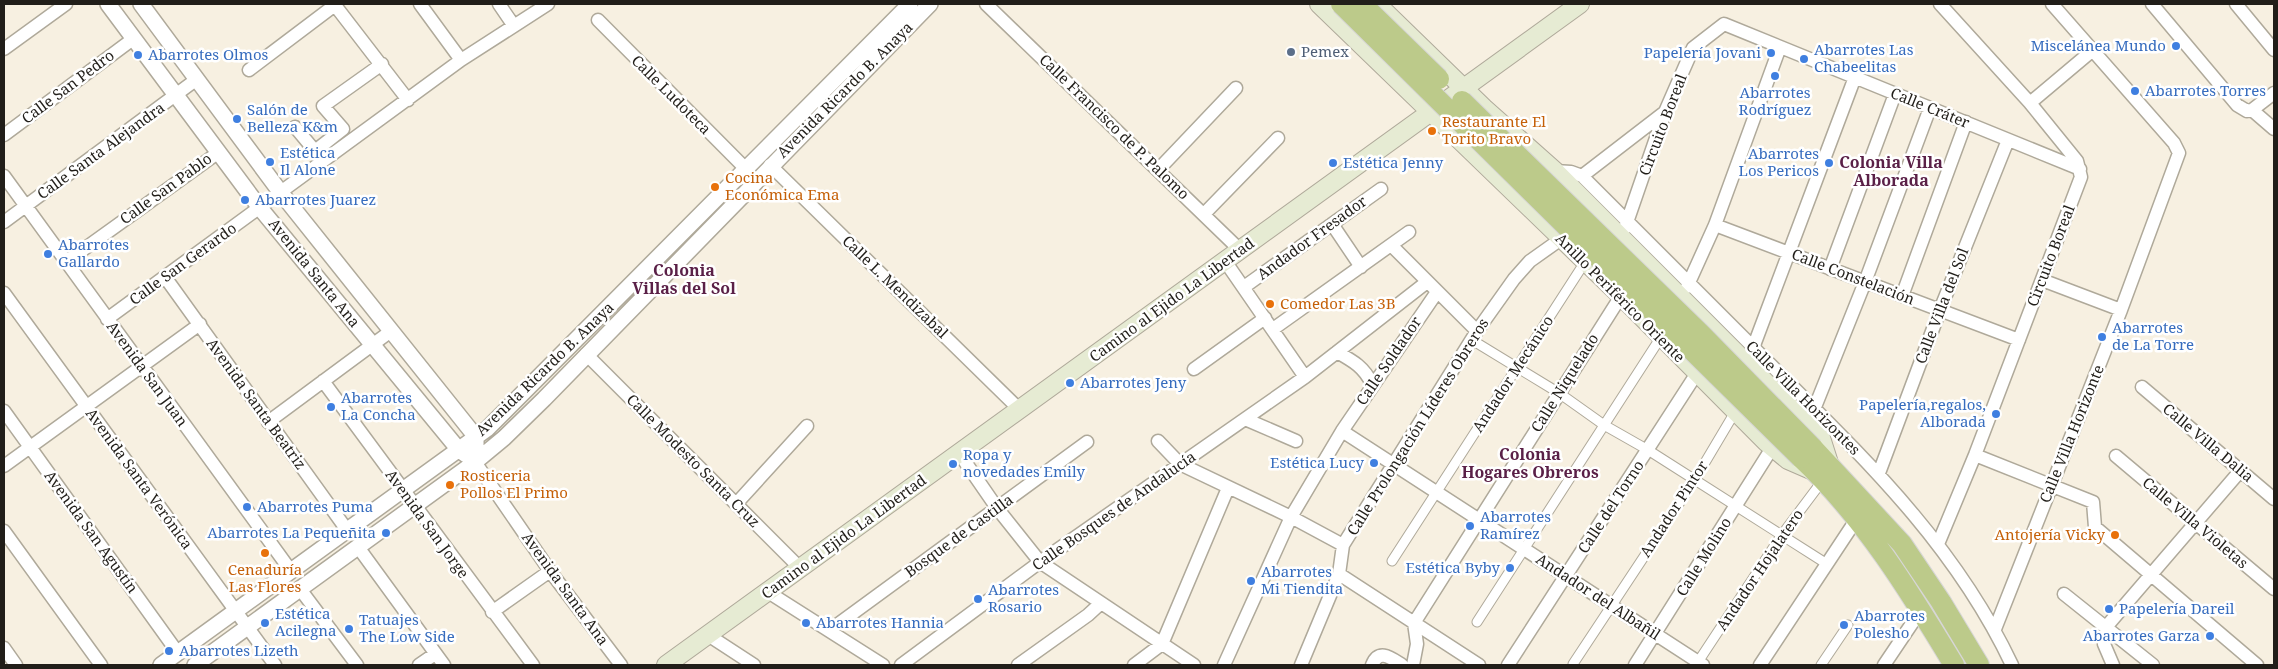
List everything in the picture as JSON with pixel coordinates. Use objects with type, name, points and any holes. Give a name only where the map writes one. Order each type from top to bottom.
[{"type":"highway","points":[[1341,4],[1449,99]]},
{"type":"highway","points":[[1362,4],[1449,99]]},
{"type":"highway","name":"Anillo Periférico Oriente","points":[[1449,99],[1701,334],[1823,472],[1856,520],[1897,572],[1954,665]]},
{"type":"highway","name":"Anillo Periférico Oriente","points":[[1823,472],[1902,544],[1942,602],[1979,665]]},
{"type":"main road","points":[[1319,4],[1350,34],[1449,99]]},
{"type":"main road","points":[[1378,4],[1449,99]]},
{"type":"main road","name":"Camino al Ejido La Libertad","points":[[666,665],[1580,4]]},
{"type":"main road","name":"Anillo Periférico Oriente","points":[[1449,99],[1484,108],[1555,171],[1821,438],[1823,472],[1788,460],[1772,448],[1621,296],[1456,137],[1449,99]]},
{"type":"street","points":[[4,49],[66,4]]},
{"type":"street","name":"Avenida Santa Ana","points":[[108,4],[260,208],[459,450],[476,462],[550,571],[621,665]]},
{"type":"street","name":"Avenida Santa Ana","points":[[141,4],[281,193],[476,437]]},
{"type":"street","points":[[249,70],[335,4],[408,100]]},
{"type":"street","points":[[420,4],[461,60]]},
{"type":"street","points":[[498,4],[514,26]]},
{"type":"street","name":"Calle San Gerardo","points":[[107,319],[461,60],[548,4]]},
{"type":"street","name":"Avenida Ricardo B. Anaya","points":[[195,665],[476,462],[504,438],[770,165],[863,61],[910,4]]},
{"type":"street","name":"Avenida Ricardo B. Anaya","points":[[161,665],[459,450],[497,419],[746,168],[863,61],[930,4]]},
{"type":"street","name":"Calle Francisco de P. Palomo","points":[[986,4],[1240,250]]},
{"type":"street","points":[[1350,34],[1378,4]]},
{"type":"street","points":[[1940,4],[2030,103],[2077,161],[2080,169]]},
{"type":"street","points":[[2030,103],[2092,50],[2052,4]]},
{"type":"street","points":[[2152,4],[2237,105],[2247,110],[2252,110],[2274,129]]},
{"type":"street","points":[[2236,4],[2274,50]]},
{"type":"street","name":"Calle Ludoteca","points":[[598,20],[746,168]]},
{"type":"street","name":"Calle Cráter","points":[[1724,24],[2080,169]]},
{"type":"street","name":"Circuito Boreal","points":[[1622,240],[1665,112],[1693,48],[1724,24]]},
{"type":"street","name":"Calle San Pedro","points":[[4,135],[133,39]]},
{"type":"street","points":[[1679,297],[1690,283],[1715,225],[1780,47]]},
{"type":"street","name":"Calle Villa Horizonte","points":[[1995,629],[2121,310],[2179,154],[2174,143],[2092,50]]},
{"type":"street","points":[[295,127],[315,151],[343,129],[323,106],[382,64]]},
{"type":"street","points":[[1753,348],[1855,77]]},
{"type":"street","name":"Calle Santa Alejandra","points":[[4,222],[197,80]]},
{"type":"street","points":[[1158,170],[1236,88]]},
{"type":"street","points":[[2252,110],[2274,93]]},
{"type":"street","points":[[1830,269],[1895,94]]},
{"type":"street","points":[[1456,137],[1459,122],[1464,115],[1478,108],[1484,108]]},
{"type":"street","points":[[1815,408],[1865,282],[1930,108]]},
{"type":"street","points":[[1555,171],[1571,172],[1582,176],[1665,112]]},
{"type":"street","points":[[1902,296],[1966,122]]},
{"type":"street","points":[[1204,214],[1278,138]]},
{"type":"street","name":"Calle Villa del Sol","points":[[1878,473],[1940,310],[2008,140]]},
{"type":"street","name":"Calle San Pablo","points":[[66,262],[219,152]]},
{"type":"street","name":"Calle L. Mendizabal","points":[[770,165],[1020,410]]},
{"type":"street","name":"Circuito Boreal","points":[[1938,544],[2042,280],[2081,177],[2080,169]]},
{"type":"street","name":"Avenida San Juan","points":[[4,176],[291,571]]},
{"type":"street","name":"Calle Villa Horizontes","points":[[1582,176],[1878,473],[1938,544],[1995,629],[2012,665]]},
{"type":"street","name":"Andador Fresador","points":[[1244,287],[1381,189]]},
{"type":"street","points":[[1332,224],[1361,267]]},
{"type":"street","name":"Calle Constelación","points":[[1715,225],[2019,340]]},
{"type":"street","points":[[1273,329],[1410,232]]},
{"type":"street","name":"Calle Prolongación Líderes Obreros","points":[[1301,665],[1339,574],[1343,545],[1475,336],[1514,279],[1530,261],[1561,239]]},
{"type":"street","points":[[1391,245],[1437,292],[1475,336],[1604,425],[1648,450],[1827,564]]},
{"type":"street","points":[[1225,261],[1305,377]]},
{"type":"street","name":"Andador Mecánico","points":[[1392,561],[1585,262]]},
{"type":"street","name":"Avenida Santa Beatriz","points":[[165,277],[347,530]]},
{"type":"street","points":[[2042,280],[2121,310]]},
{"type":"street","name":"Calle Bosques de Andalucía","points":[[901,665],[1040,562],[1305,377],[1427,282]]},
{"type":"street","name":"Calle Soldador","points":[[1224,665],[1291,517],[1372,384],[1437,292]]},
{"type":"street","name":"Avenida Santa Verónica","points":[[4,293],[274,665]]},
{"type":"street","name":"Calle Niquelado","points":[[1414,623],[1621,296]]},
{"type":"street","points":[[1194,369],[1264,318]]},
{"type":"street","points":[[4,466],[200,324]]},
{"type":"street","points":[[268,422],[391,331]]},
{"type":"street","points":[[1477,622],[1661,337]]},
{"type":"street","points":[[1337,352],[1362,367],[1372,384]]},
{"type":"street","name":"Calle Modesto Santa Cruz","points":[[586,354],[800,568]]},
{"type":"street","name":"Calle del Torno","points":[[1508,665],[1697,373]]},
{"type":"street","name":"Avenida San Jorge","points":[[323,381],[533,665]]},
{"type":"street","name":"Calle Villa Dalia","points":[[2142,387],[2274,499]]},
{"type":"street","name":"Avenida San Agustín","points":[[4,411],[178,653]]},
{"type":"street","name":"Andador Pintor","points":[[1573,664],[1694,481],[1735,412]]},
{"type":"street","points":[[1245,419],[1296,441]]},
{"type":"street","points":[[736,504],[807,426]]},
{"type":"street","name":"Andador del Albañil","points":[[1342,431],[1699,664]]},
{"type":"street","points":[[476,437],[476,462]]},
{"type":"street","points":[[1158,441],[1180,464],[1291,517],[1343,545]]},
{"type":"street","name":"Bosque de Castilla","points":[[830,630],[1087,442]]},
{"type":"street","name":"Calle Molino","points":[[1635,665],[1772,448]]},
{"type":"street","points":[[959,453],[997,508],[1040,562],[1194,665]]},
{"type":"street","points":[[1975,454],[2093,502],[2095,527],[2150,576],[2257,665]]},
{"type":"street","name":"Calle Villa Violetas","points":[[2116,456],[2274,589]]},
{"type":"street","points":[[2113,665],[2104,644],[2106,627],[2241,470]]},
{"type":"street","name":"Andador Hojalatero","points":[[1699,664],[1823,472]]},
{"type":"street","points":[[1134,665],[1162,644],[1228,488]]},
{"type":"street","points":[[1760,665],[1856,520]]},
{"type":"street","points":[[4,530],[101,665]]},
{"type":"street","points":[[358,547],[444,665]]},
{"type":"street","points":[[492,612],[550,571]]},
{"type":"street","points":[[1339,574],[1479,665]]},
{"type":"street","points":[[300,589],[357,665]]},
{"type":"street","points":[[768,592],[883,665]]},
{"type":"street","points":[[2064,594],[2153,665]]},
{"type":"street","points":[[1018,665],[1088,615],[1101,603]]},
{"type":"street","points":[[1884,665],[1921,610]]},
{"type":"street","points":[[1413,665],[1417,644],[1414,623]]},
{"type":"street","points":[[1821,665],[1848,625]]},
{"type":"street","points":[[708,635],[754,665]]},
{"type":"street","points":[[4,648],[16,665]]},
{"type":"street","points":[[419,665],[435,654]]},
{"type":"street","points":[[1372,665],[1374,660],[1381,655],[1387,655],[1402,665]]},
{"type":"place","name":"Miscelánea Mundo","points":[[2176,46]]},
{"type":"place","name":"Pemex","points":[[1291,52]]},
{"type":"place","name":"Papelería Jovani","points":[[1771,53]]},
{"type":"place","name":"Abarrotes Olmos","points":[[138,55]]},
{"type":"place","name":"Abarrotes Las Chabeelitas","points":[[1804,59]]},
{"type":"place","name":"Abarrotes Rodríguez","points":[[1775,76]]},
{"type":"place","name":"Abarrotes Torres","points":[[2135,91]]},
{"type":"place","name":"Salón de Belleza K&m","points":[[237,119]]},
{"type":"place","name":"Restaurante El Torito Bravo","points":[[1432,131]]},
{"type":"place","name":"Estética Il Alone","points":[[270,162]]},
{"type":"place","name":"Estética Jenny","points":[[1333,163]]},
{"type":"place","name":"Abarrotes Los Pericos","points":[[1829,163]]},
{"type":"place","name":"Cocina Económica Ema","points":[[715,187]]},
{"type":"place","name":"Abarrotes Juarez","points":[[245,200]]},
{"type":"place","name":"Abarrotes Gallardo","points":[[48,254]]},
{"type":"place","name":"Comedor Las 3B","points":[[1270,304]]},
{"type":"place","name":"Abarrotes de La Torre","points":[[2102,337]]},
{"type":"place","name":"Abarrotes Jeny","points":[[1070,383]]},
{"type":"place","name":"Abarrotes La Concha","points":[[331,407]]},
{"type":"place","name":"Papelería,regalos, Alborada","points":[[1996,414]]},
{"type":"place","name":"Estética Lucy","points":[[1374,463]]},
{"type":"place","name":"Ropa y novedades Emily","points":[[953,464]]},
{"type":"place","name":"Rosticeria Pollos El Primo","points":[[450,485]]},
{"type":"place","name":"Abarrotes Puma","points":[[247,507]]},
{"type":"place","name":"Abarrotes Ramírez","points":[[1470,526]]},
{"type":"place","name":"Abarrotes La Pequeñita","points":[[386,533]]},
{"type":"place","name":"Antojería Vicky","points":[[2115,535]]},
{"type":"place","name":"Cenaduría Las Flores","points":[[265,553]]},
{"type":"place","name":"Estética Byby","points":[[1510,568]]},
{"type":"place","name":"Abarrotes Mi Tiendita","points":[[1251,581]]},
{"type":"place","name":"Abarrotes Rosario","points":[[978,599]]},
{"type":"place","name":"Papelería Dareil","points":[[2109,609]]},
{"type":"place","name":"Estética Acilegna","points":[[265,623]]},
{"type":"place","name":"Abarrotes Hannia","points":[[806,623]]},
{"type":"place","name":"Abarrotes Polesho","points":[[1844,625]]},
{"type":"place","name":"Tatuajes The Low Side","points":[[349,629]]},
{"type":"place","name":"Abarrotes Garza","points":[[2210,636]]},
{"type":"place","name":"Abarrotes Lizeth","points":[[169,651]]},
{"type":"district","name":"Colonia Villa Alborada","points":[[1891,171]]},
{"type":"district","name":"Colonia Villas del Sol","points":[[684,279]]},
{"type":"district","name":"Colonia Hogares Obreros","points":[[1530,463]]}]
